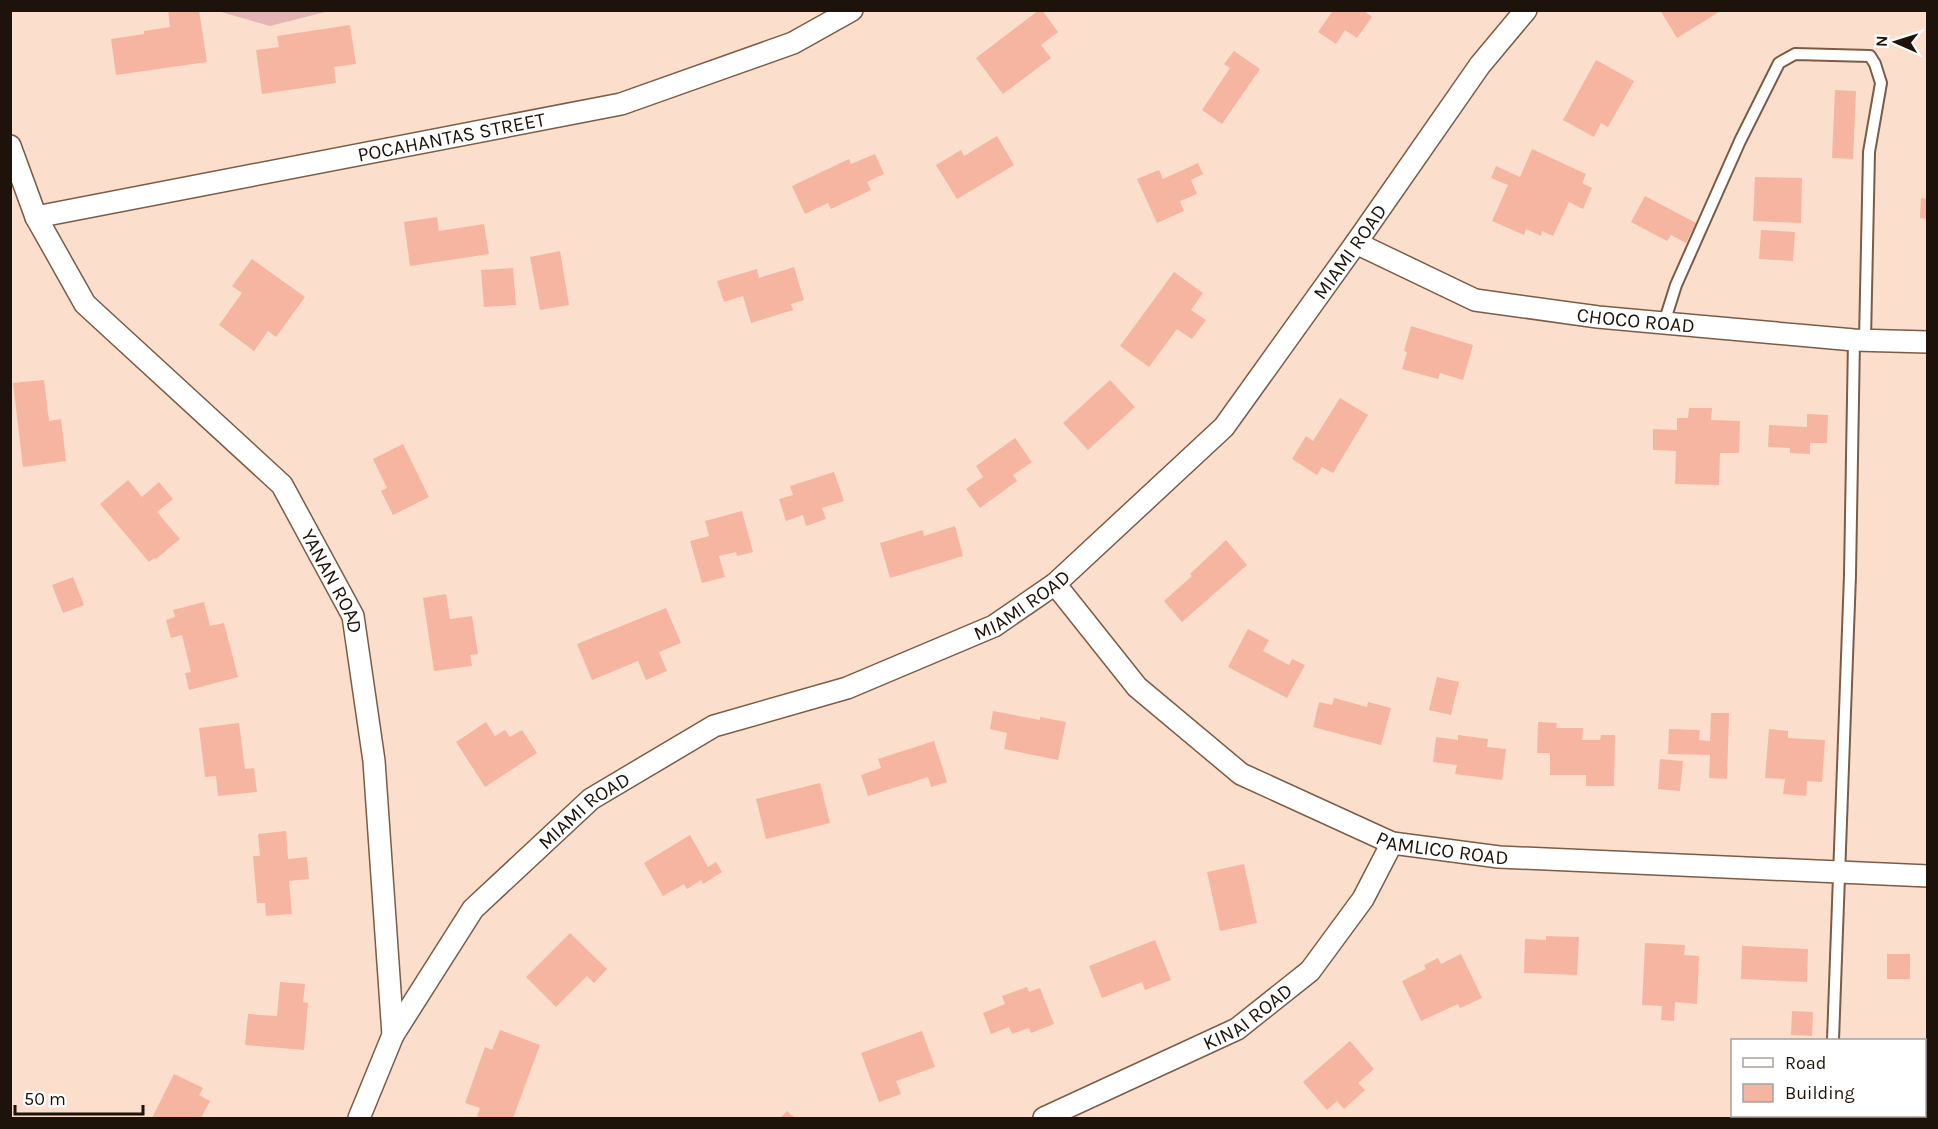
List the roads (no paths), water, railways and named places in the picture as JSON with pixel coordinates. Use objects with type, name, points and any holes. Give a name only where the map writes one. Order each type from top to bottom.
[{"type":"street","name":"POCAHANTAS STREET","points":[[36,216],[621,104],[793,43],[852,10]]},
{"type":"street","name":"MIAMI ROAD","points":[[393,1035],[473,909],[591,800],[714,726],[847,688],[994,626],[1055,584],[1224,427],[1356,243],[1480,64],[1526,10]]},
{"type":"street","name":"YANAN ROAD","points":[[10,146],[36,216],[85,304],[282,485],[352,616],[374,761],[393,1035],[359,1119]]},
{"type":"street","name":"CHOCO ROAD","points":[[1356,243],[1475,300],[1598,317],[1859,340],[1928,342]]},
{"type":"street","name":"PAMLICO ROAD","points":[[1055,584],[1137,687],[1241,774],[1392,843],[1499,857],[1928,876]]},
{"type":"street","name":"KINAI ROAD","points":[[1044,1119],[1237,1029],[1310,971],[1363,899],[1392,843]]},
{"type":"lane","points":[[1664,323],[1676,285],[1740,141],[1779,63],[1795,54],[1870,56],[1881,83],[1869,152],[1859,340],[1833,1039]]}]
